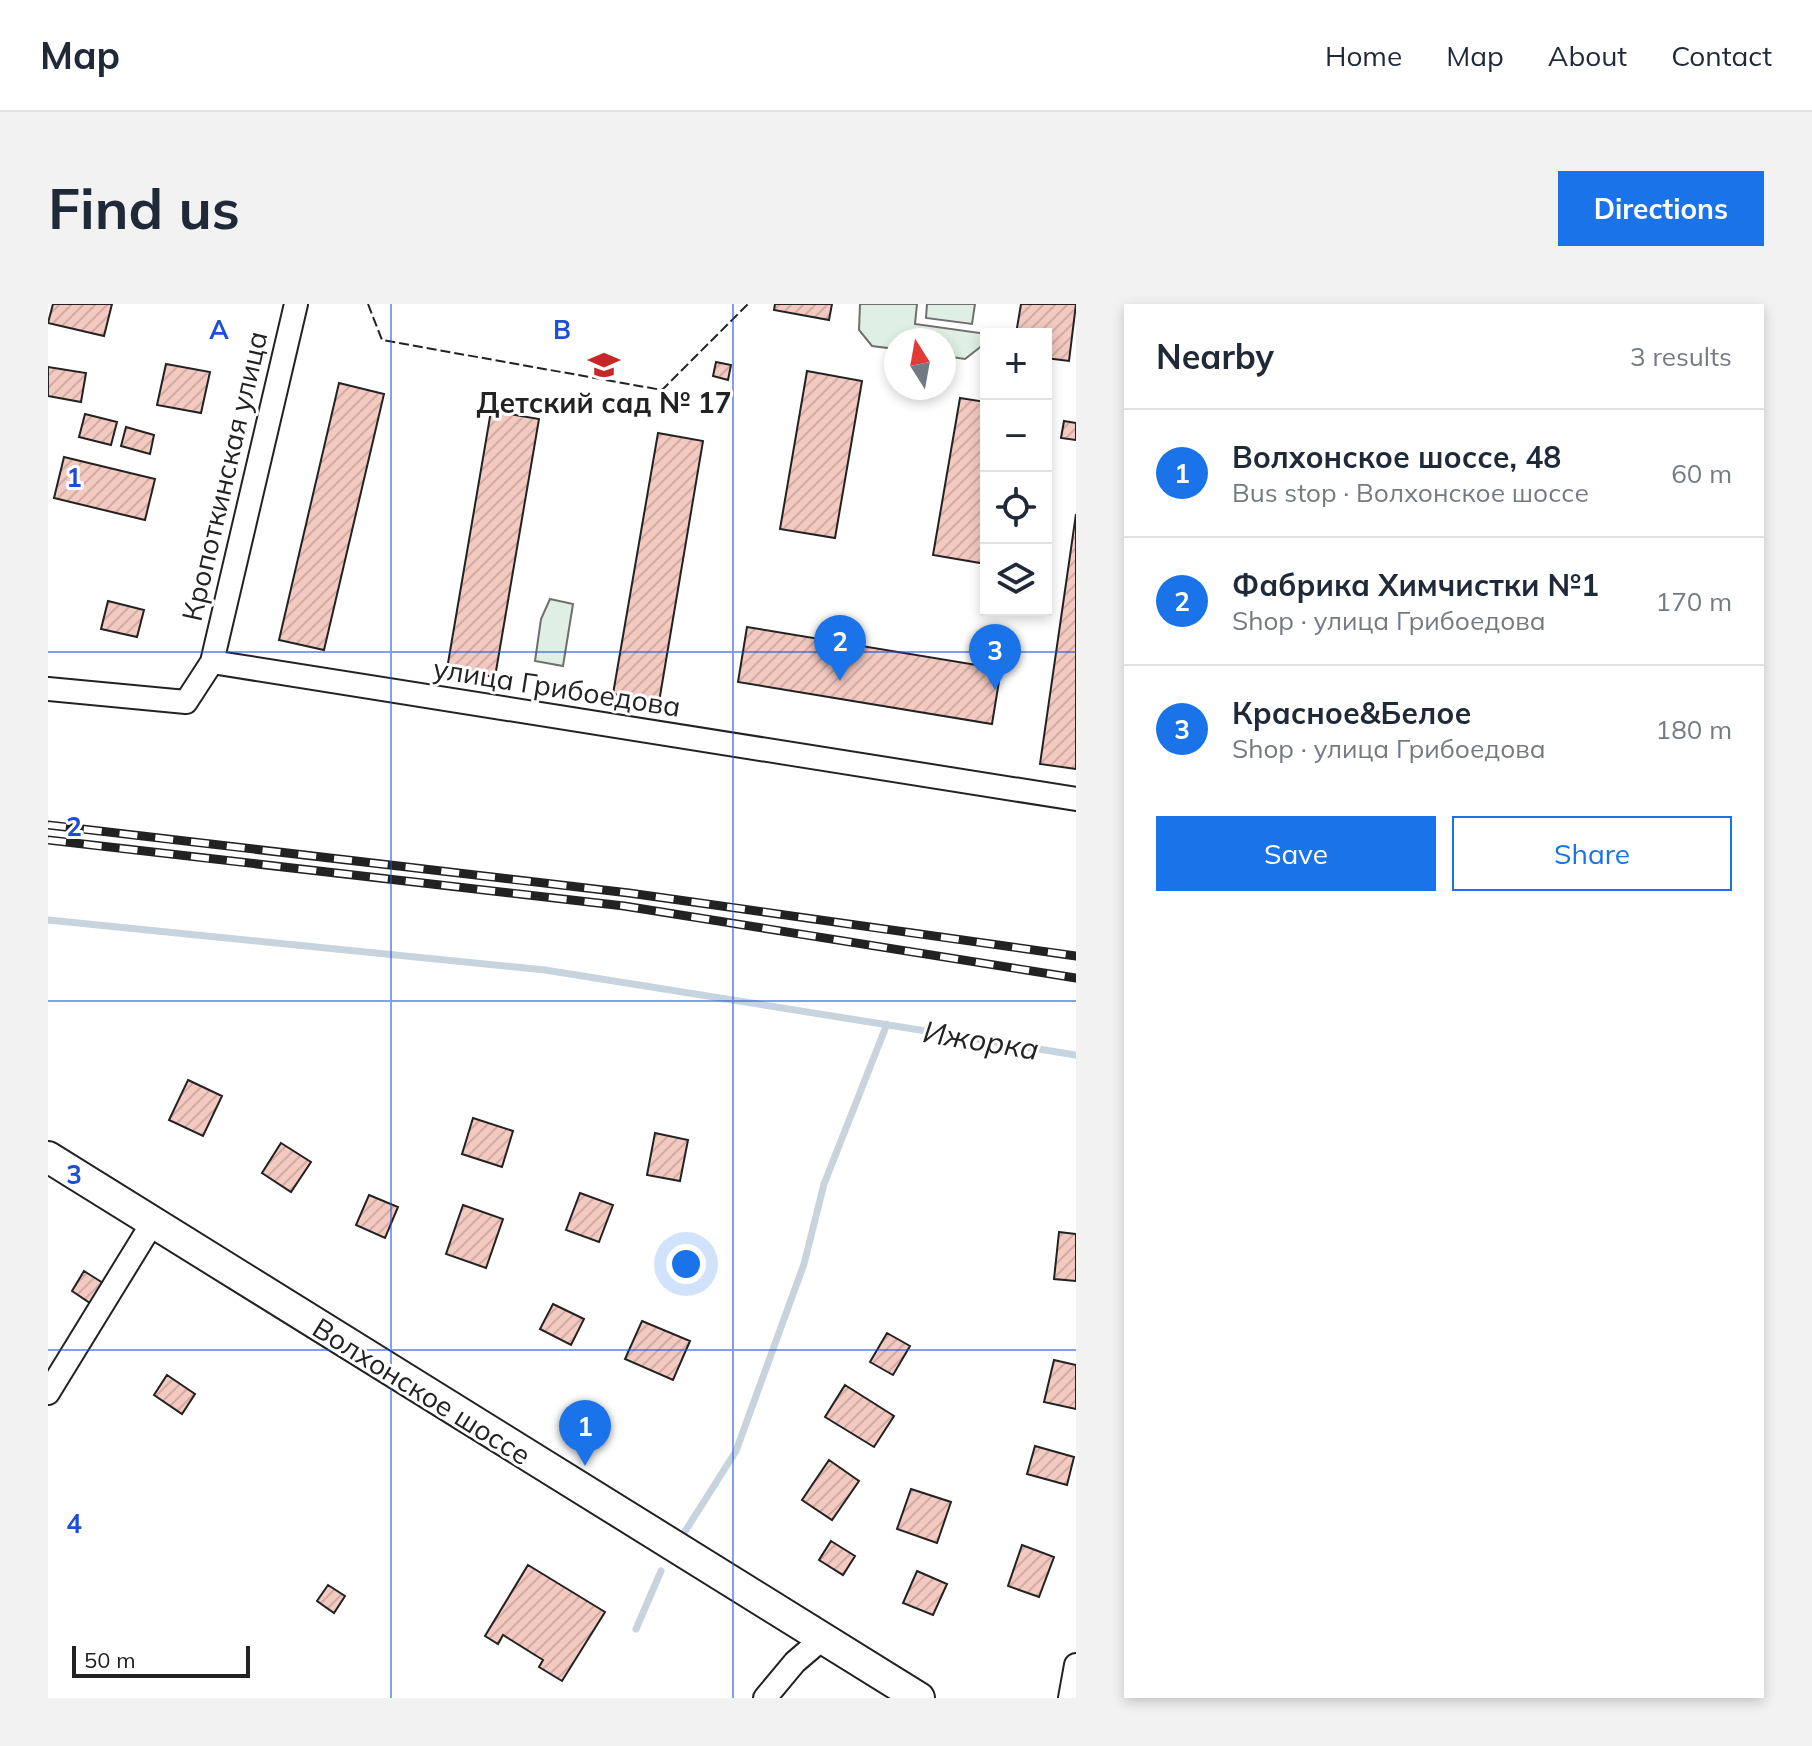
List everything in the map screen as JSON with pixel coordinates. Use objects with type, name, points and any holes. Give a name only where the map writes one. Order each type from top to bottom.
[{"type":"street","name":"Кропоткинская улица","points":[[212,662],[296,304]]},
{"type":"street","points":[[48,689],[186,702],[212,662]]},
{"type":"street","name":"улица Грибоедова","points":[[212,662],[1076,799]]},
{"type":"street","name":"Волхонское шоссе","points":[[48,1157],[919,1698]]},
{"type":"street","points":[[48,1393],[153,1222]]},
{"type":"street","points":[[765,1698],[795,1662],[822,1639]]},
{"type":"street","points":[[1070,1698],[1076,1665]]},
{"type":"green space","points":[[860,304],[917,304],[915,324],[944,328],[884,328],[884,348],[872,346],[859,330]]},
{"type":"green space","points":[[927,304],[975,304],[972,324],[926,318]]},
{"type":"green space","points":[[956,330],[980,333],[980,347],[965,359],[956,358]]},
{"type":"green space","points":[[550,599],[573,604],[563,666],[535,661],[541,619]]},
{"type":"building","points":[[53,304],[112,304],[104,336],[48,323]]},
{"type":"building","points":[[775,304],[832,304],[829,320],[774,310]]},
{"type":"building","points":[[1021,304],[1076,304],[1069,361],[1052,359],[1052,328],[1017,328]]},
{"type":"building","points":[[716,362],[731,365],[728,380],[713,376]]},
{"type":"building","points":[[166,364],[210,372],[201,413],[157,405]]},
{"type":"building","points":[[48,367],[86,373],[81,402],[48,396]]},
{"type":"building","points":[[807,371],[862,381],[835,538],[780,529]]},
{"type":"building","points":[[339,383],[384,394],[324,650],[279,640]]},
{"type":"building","points":[[960,398],[980,401],[980,563],[933,555]]},
{"type":"building","points":[[491,411],[539,419],[495,677],[447,669]]},
{"type":"building","points":[[85,414],[117,422],[111,445],[79,437]]},
{"type":"building","points":[[1064,421],[1076,423],[1076,440],[1061,438]]},
{"type":"building","points":[[126,427],[154,435],[150,454],[121,446]]},
{"type":"building","points":[[658,433],[703,441],[659,702],[613,694]]},
{"type":"building","points":[[64,457],[155,479],[145,520],[54,498]]},
{"type":"building","points":[[1076,514],[1076,769],[1040,764]]},
{"type":"building","points":[[108,601],[144,610],[137,637],[101,629]]},
{"type":"building","points":[[747,627],[1001,669],[992,724],[738,682]]},
{"type":"building","points":[[188,1080],[222,1096],[203,1136],[169,1120]]},
{"type":"building","points":[[473,1118],[513,1131],[502,1167],[462,1154]]},
{"type":"building","points":[[655,1133],[688,1140],[680,1181],[647,1175]]},
{"type":"building","points":[[281,1143],[311,1162],[291,1192],[262,1173]]},
{"type":"building","points":[[580,1193],[613,1205],[599,1242],[566,1230]]},
{"type":"building","points":[[369,1195],[398,1207],[385,1238],[356,1225]]},
{"type":"building","points":[[463,1205],[503,1219],[486,1268],[446,1254]]},
{"type":"building","points":[[1059,1232],[1076,1234],[1076,1281],[1054,1279]]},
{"type":"building","points":[[84,1271],[103,1283],[90,1303],[72,1291]]},
{"type":"building","points":[[553,1304],[584,1319],[571,1345],[540,1329]]},
{"type":"building","points":[[642,1321],[690,1341],[673,1380],[625,1359]]},
{"type":"building","points":[[887,1333],[910,1346],[893,1375],[870,1362]]},
{"type":"building","points":[[1054,1360],[1076,1365],[1076,1409],[1044,1402]]},
{"type":"building","points":[[167,1375],[195,1394],[182,1414],[154,1395]]},
{"type":"building","points":[[845,1385],[894,1416],[874,1447],[825,1417]]},
{"type":"building","points":[[1035,1446],[1074,1457],[1067,1485],[1027,1474]]},
{"type":"building","points":[[829,1460],[859,1481],[832,1520],[802,1500]]},
{"type":"building","points":[[911,1489],[951,1502],[937,1543],[897,1529]]},
{"type":"building","points":[[831,1541],[855,1556],[843,1575],[819,1560]]},
{"type":"building","points":[[1022,1545],[1054,1557],[1039,1597],[1008,1586]]},
{"type":"building","points":[[528,1565],[605,1612],[562,1681],[539,1667],[543,1660],[503,1635],[498,1644],[485,1636]]},
{"type":"building","points":[[917,1571],[947,1584],[933,1615],[903,1603]]},
{"type":"building","points":[[328,1585],[345,1596],[334,1613],[317,1601]]},
{"type":"waterway","name":"Ижорка","points":[[48,920],[545,970],[1076,1055]]},
{"type":"waterway","points":[[684,1533],[736,1451],[804,1264],[824,1184],[887,1024]]},
{"type":"waterway","points":[[636,1629],[661,1571]]},
{"type":"railway","points":[[48,825],[629,893],[1076,956]]},
{"type":"railway","points":[[48,840],[624,906],[1076,978]]},
{"type":"fence","points":[[368,304],[382,340],[662,390],[748,304]]},
{"type":"place","name":"Детский сад № 17","points":[[604,365]]},
{"type":"place","name":"Фабрика Химчистки №1","points":[[840,681]]},
{"type":"place","name":"Красное&Белое","points":[[995,690]]},
{"type":"place","name":"Волхонское шоссе, 48","points":[[585,1466]]}]
